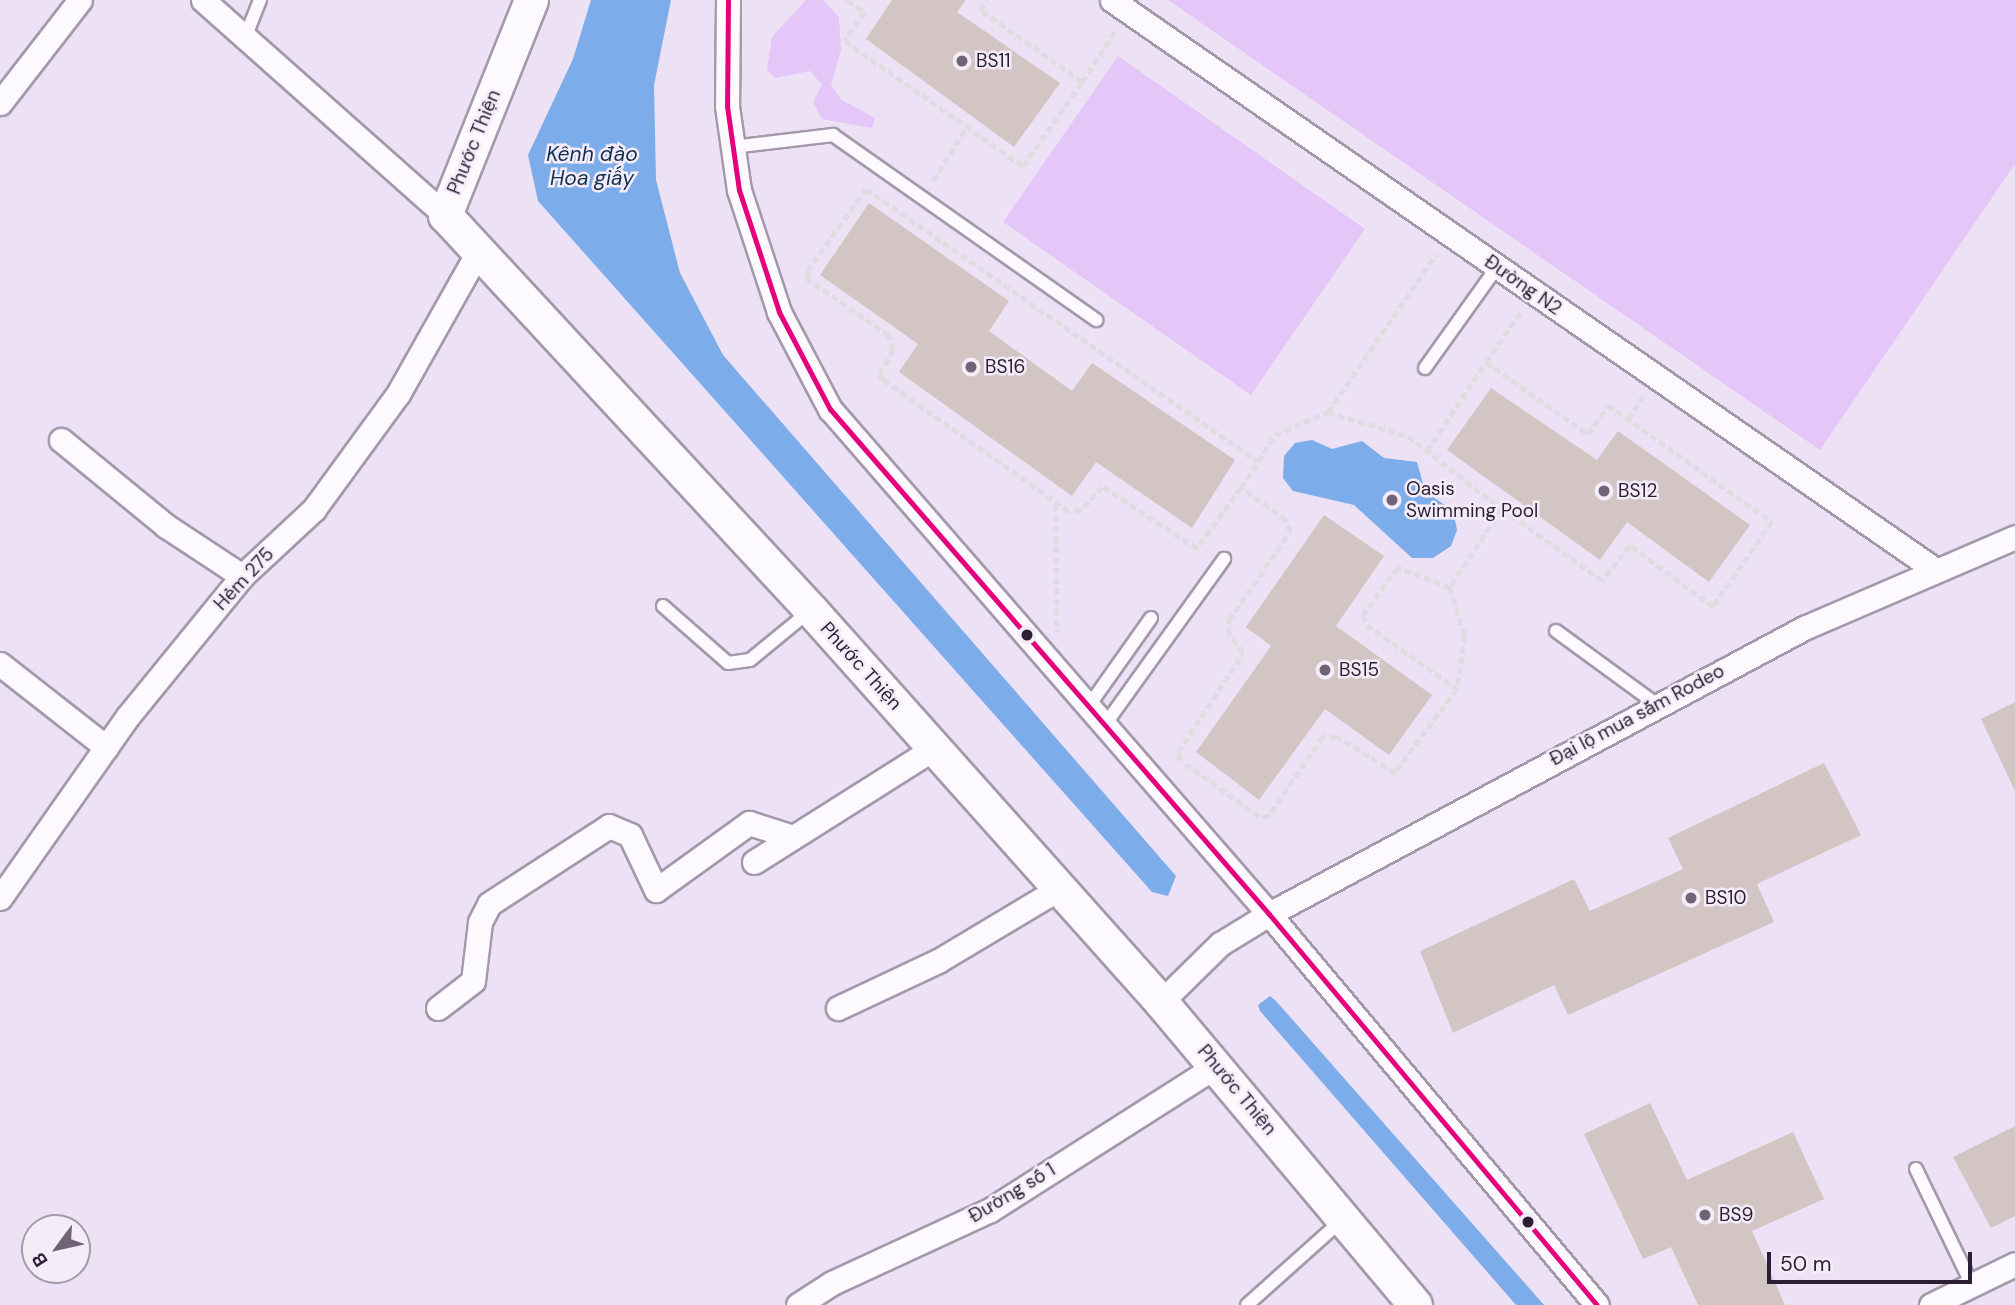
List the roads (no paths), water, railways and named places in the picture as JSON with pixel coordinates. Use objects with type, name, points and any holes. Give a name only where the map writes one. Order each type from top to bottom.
[{"type":"street","points":[[0,103],[80,0]]},
{"type":"street","points":[[203,0],[444,215]]},
{"type":"street","name":"Phước Thiện","points":[[531,0],[444,215],[477,254],[811,610],[1060,888],[1217,1065],[1415,1305]]},
{"type":"street","points":[[728,0],[732,147],[765,274],[810,377],[853,440],[1269,914],[1597,1305]]},
{"type":"street","name":"Đường N2","points":[[1120,6],[1934,569]]},
{"type":"street","name":"Hẻm 275","points":[[0,898],[106,747],[242,576],[322,499],[398,394],[477,254]]},
{"type":"street","points":[[61,440],[166,526],[242,576]]},
{"type":"street","name":"Đại lộ mua sắm Rodeo","points":[[1161,1002],[1220,944],[1269,914],[1656,704],[1934,569],[2015,537]]},
{"type":"street","points":[[0,664],[106,747]]},
{"type":"street","points":[[754,862],[934,748]]},
{"type":"street","points":[[438,1008],[473,981],[480,922],[489,904],[609,826],[631,835],[656,890],[749,823],[793,837]]},
{"type":"street","points":[[838,1008],[938,961],[1060,888]]},
{"type":"street","name":"Đường số 1","points":[[798,1305],[990,1210],[1217,1065]]},
{"type":"street","points":[[1931,1305],[2015,1264]]},
{"type":"lane","points":[[244,38],[260,0]]},
{"type":"lane","points":[[732,147],[833,135],[1096,320]]},
{"type":"lane","points":[[1425,368],[1497,267]]},
{"type":"lane","points":[[1104,726],[1224,559]]},
{"type":"lane","points":[[663,606],[728,663],[750,660],[811,610]]},
{"type":"lane","points":[[1088,707],[1151,618]]},
{"type":"lane","points":[[1556,631],[1656,704]]},
{"type":"lane","points":[[1916,1169],[1972,1284]]},
{"type":"lane","points":[[1247,1305],[1344,1218]]},
{"type":"water","name":"Kênh đào Hoa giấy","points":[[591,0],[671,0],[654,85],[656,180],[680,273],[723,355],[1176,876],[1168,896],[1152,892],[538,201],[528,155],[573,59]]},
{"type":"water","name":"Oasis Swimming Pool","points":[[1312,440],[1332,449],[1362,441],[1384,458],[1417,462],[1425,491],[1453,511],[1457,530],[1451,546],[1433,558],[1412,558],[1354,505],[1293,491],[1283,478],[1284,456],[1295,443]]},
{"type":"water","points":[[1270,996],[1544,1305],[1516,1305],[1260,1011],[1258,1005]]},
{"type":"place","name":"BS11","points":[[962,61]]},
{"type":"place","name":"BS16","points":[[971,367]]},
{"type":"place","name":"BS12","points":[[1604,491]]},
{"type":"place","name":"Oasis Swimming Pool","points":[[1392,500]]},
{"type":"place","name":"BS15","points":[[1325,670]]},
{"type":"place","name":"BS10","points":[[1691,898]]},
{"type":"place","name":"BS9","points":[[1705,1215]]}]
